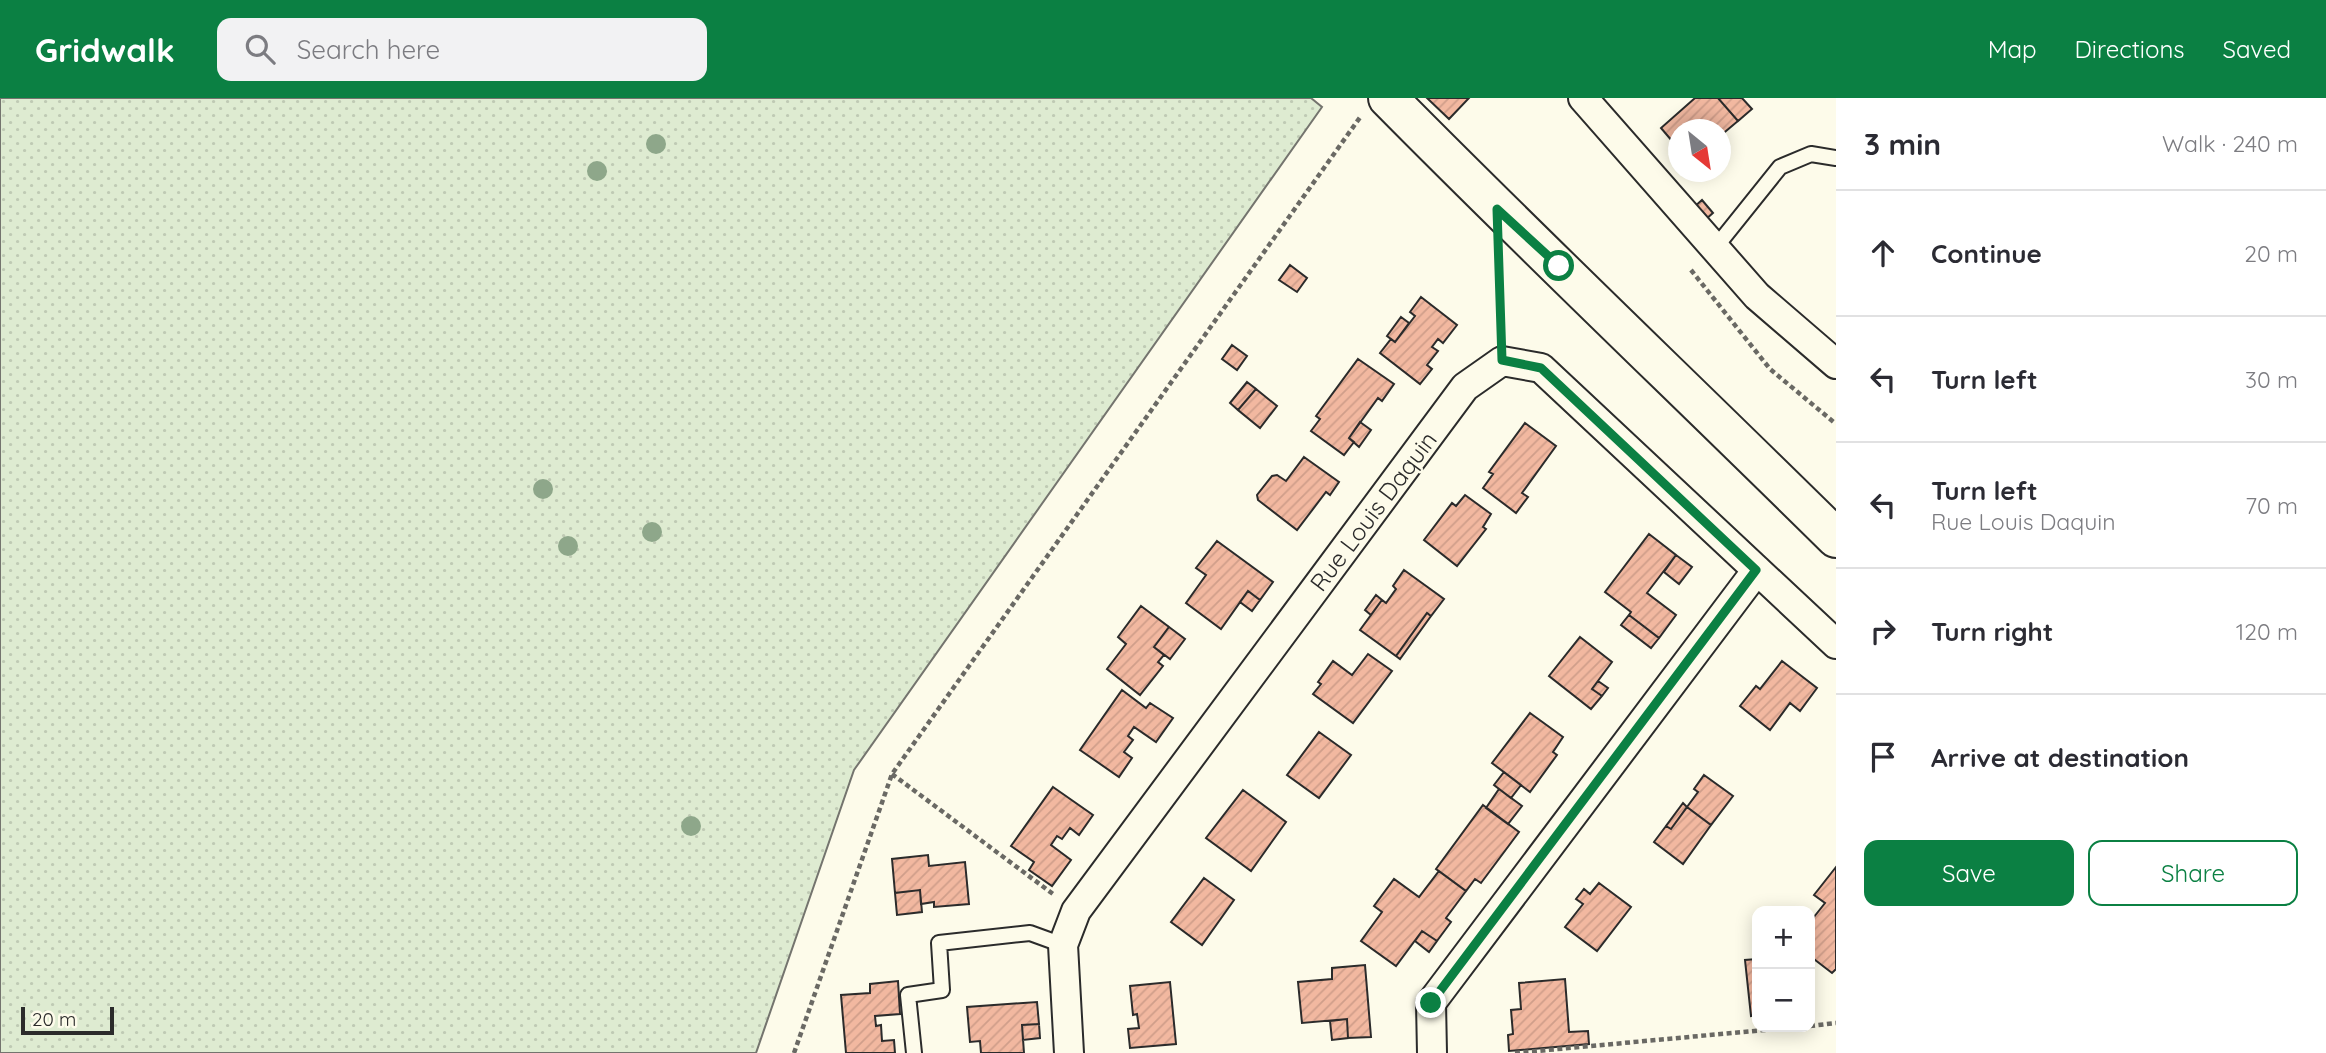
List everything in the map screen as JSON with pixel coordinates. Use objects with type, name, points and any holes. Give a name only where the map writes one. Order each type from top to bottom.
[{"type":"street","points":[[1583,98],[1757,296],[1836,364]]},
{"type":"street","points":[[1377,104],[1559,266],[1836,538]]},
{"type":"street","points":[[1502,360],[1541,368],[1836,644]]},
{"type":"street","name":"Rue Louis Daquin","points":[[1069,1053],[1063,945],[1076,911],[1465,387],[1502,360]]},
{"type":"street","points":[[1432,1053],[1431,1003],[1756,570]]},
{"type":"lane","points":[[1715,248],[1780,167],[1811,155],[1836,158]]},
{"type":"lane","points":[[914,1053],[908,995],[942,990],[939,943],[1030,933],[1063,945]]},
{"type":"path","points":[[794,1053],[892,774],[1377,104]]},
{"type":"path","points":[[1497,209],[1502,360]]},
{"type":"path","points":[[892,774],[1076,911]]},
{"type":"path","points":[[1815,1025],[1836,1023]]},
{"type":"path","points":[[1515,1053],[1752,1031]]},
{"type":"green space","points":[[0,98],[1311,98],[1322,107],[854,770],[756,1053],[0,1053]]},
{"type":"building","points":[[1427,98],[1469,98],[1449,119]]},
{"type":"building","points":[[1695,98],[1718,98],[1738,121],[1731,127],[1731,119],[1671,119]]},
{"type":"building","points":[[1718,98],[1742,98],[1752,109],[1738,121]]},
{"type":"building","points":[[1668,122],[1668,136],[1661,128]]},
{"type":"building","points":[[1702,200],[1713,213],[1705,220],[1694,207]]},
{"type":"building","points":[[1290,265],[1307,278],[1297,292],[1279,280]]},
{"type":"building","points":[[1421,297],[1457,325],[1443,343],[1438,339],[1432,347],[1438,351],[1427,365],[1432,369],[1420,384],[1380,353],[1391,339],[1395,342],[1415,316],[1410,312]]},
{"type":"building","points":[[1401,317],[1409,323],[1395,342],[1387,336]]},
{"type":"building","points":[[1232,345],[1247,356],[1237,370],[1222,359]]},
{"type":"building","points":[[1358,359],[1394,384],[1382,401],[1378,398],[1349,438],[1354,442],[1344,455],[1311,431],[1320,419],[1316,416]]},
{"type":"building","points":[[1247,382],[1256,389],[1238,410],[1230,403]]},
{"type":"building","points":[[1256,389],[1277,406],[1260,428],[1238,410]]},
{"type":"building","points":[[1360,422],[1371,430],[1359,447],[1349,438]]},
{"type":"building","points":[[1525,423],[1556,446],[1522,493],[1528,497],[1516,513],[1483,488],[1493,474],[1489,472]]},
{"type":"building","points":[[1304,457],[1339,482],[1330,495],[1326,492],[1297,530],[1258,500],[1257,495],[1272,476],[1277,475],[1286,481]]},
{"type":"building","points":[[1465,495],[1491,514],[1483,527],[1486,529],[1457,566],[1424,540],[1452,503],[1456,506]]},
{"type":"building","points":[[1649,534],[1676,555],[1647,593],[1676,615],[1659,638],[1605,592]]},
{"type":"building","points":[[1217,541],[1273,582],[1260,600],[1248,591],[1221,629],[1186,603],[1206,575],[1196,568]]},
{"type":"building","points":[[1676,555],[1692,567],[1679,584],[1664,572]]},
{"type":"building","points":[[1404,570],[1444,599],[1431,616],[1427,613],[1396,656],[1360,630],[1382,600],[1386,603]]},
{"type":"building","points":[[1248,591],[1260,600],[1252,611],[1240,602]]},
{"type":"building","points":[[1376,595],[1382,600],[1371,615],[1365,610]]},
{"type":"building","points":[[1141,606],[1169,627],[1154,647],[1164,655],[1158,662],[1163,666],[1140,695],[1107,669],[1126,644],[1118,637]]},
{"type":"building","points":[[1427,613],[1431,616],[1400,659],[1396,656]]},
{"type":"building","points":[[1629,615],[1659,638],[1651,648],[1621,625]]},
{"type":"building","points":[[1169,627],[1185,639],[1170,659],[1154,647]]},
{"type":"building","points":[[1580,637],[1612,662],[1592,689],[1602,696],[1591,709],[1549,676]]},
{"type":"building","points":[[1368,654],[1392,671],[1353,723],[1313,694],[1333,661],[1352,675]]},
{"type":"building","points":[[1782,661],[1817,688],[1800,711],[1790,703],[1770,730],[1740,706],[1756,686],[1760,689]]},
{"type":"building","points":[[1598,681],[1608,688],[1602,696],[1592,689]]},
{"type":"building","points":[[1122,690],[1146,708],[1150,703],[1173,718],[1156,742],[1134,727],[1128,736],[1133,740],[1124,752],[1132,758],[1119,777],[1080,750]]},
{"type":"building","points":[[1530,713],[1563,737],[1553,752],[1557,755],[1530,792],[1492,763]]},
{"type":"building","points":[[1319,732],[1351,755],[1319,798],[1287,775]]},
{"type":"building","points":[[1504,772],[1521,785],[1511,798],[1494,785]]},
{"type":"building","points":[[1704,775],[1733,796],[1711,825],[1687,807],[1698,792],[1694,789]]},
{"type":"building","points":[[1053,787],[1093,815],[1079,835],[1070,828],[1062,839],[1057,836],[1051,845],[1071,860],[1052,886],[1029,870],[1034,862],[1011,846]]},
{"type":"building","points":[[1499,789],[1522,806],[1508,824],[1486,808]]},
{"type":"building","points":[[1243,790],[1286,822],[1251,871],[1206,838]]},
{"type":"building","points":[[1683,803],[1687,807],[1671,829],[1666,826]]},
{"type":"building","points":[[1483,805],[1519,832],[1481,883],[1475,879],[1466,891],[1436,869]]},
{"type":"building","points":[[1687,807],[1711,825],[1683,864],[1654,842],[1666,826],[1671,829]]},
{"type":"building","points":[[928,855],[929,866],[965,862],[969,904],[934,907],[934,902],[921,904],[920,890],[895,893],[892,859]]},
{"type":"building","points":[[1836,867],[1836,969],[1832,973],[1815,960],[1815,916],[1825,903],[1814,895]]},
{"type":"building","points":[[1439,871],[1466,891],[1446,918],[1451,922],[1437,941],[1422,931],[1396,966],[1361,941],[1382,912],[1374,906],[1394,879],[1419,897]]},
{"type":"building","points":[[1204,878],[1234,900],[1202,945],[1171,922]]},
{"type":"building","points":[[1599,883],[1631,907],[1597,951],[1565,927],[1583,904],[1576,899],[1584,889],[1590,894]]},
{"type":"building","points":[[920,890],[922,912],[897,915],[895,893]]},
{"type":"building","points":[[1422,931],[1437,941],[1429,952],[1415,941]]},
{"type":"building","points":[[1752,959],[1751,1016],[1745,960]]},
{"type":"building","points":[[1365,965],[1371,1037],[1348,1038],[1347,1019],[1302,1023],[1298,982],[1332,979],[1332,968]]},
{"type":"building","points":[[1565,979],[1569,1032],[1588,1031],[1589,1044],[1509,1051],[1508,1035],[1513,1034],[1511,1010],[1521,1009],[1519,983]]},
{"type":"building","points":[[898,981],[900,1014],[875,1016],[876,1026],[881,1025],[882,1041],[894,1040],[895,1053],[846,1053],[841,995],[870,993],[870,984]]},
{"type":"building","points":[[1170,982],[1176,1044],[1130,1048],[1128,1029],[1139,1028],[1137,1014],[1133,1015],[1130,986]]},
{"type":"building","points":[[1037,1002],[1039,1024],[1022,1025],[1024,1053],[981,1053],[980,1041],[970,1042],[967,1007]]},
{"type":"building","points":[[1347,1019],[1348,1038],[1332,1040],[1330,1021]]},
{"type":"building","points":[[1039,1024],[1040,1038],[1023,1040],[1022,1025]]},
{"type":"route","points":[[1431,1003],[1756,570],[1541,368],[1502,360],[1497,209],[1559,266]]}]
